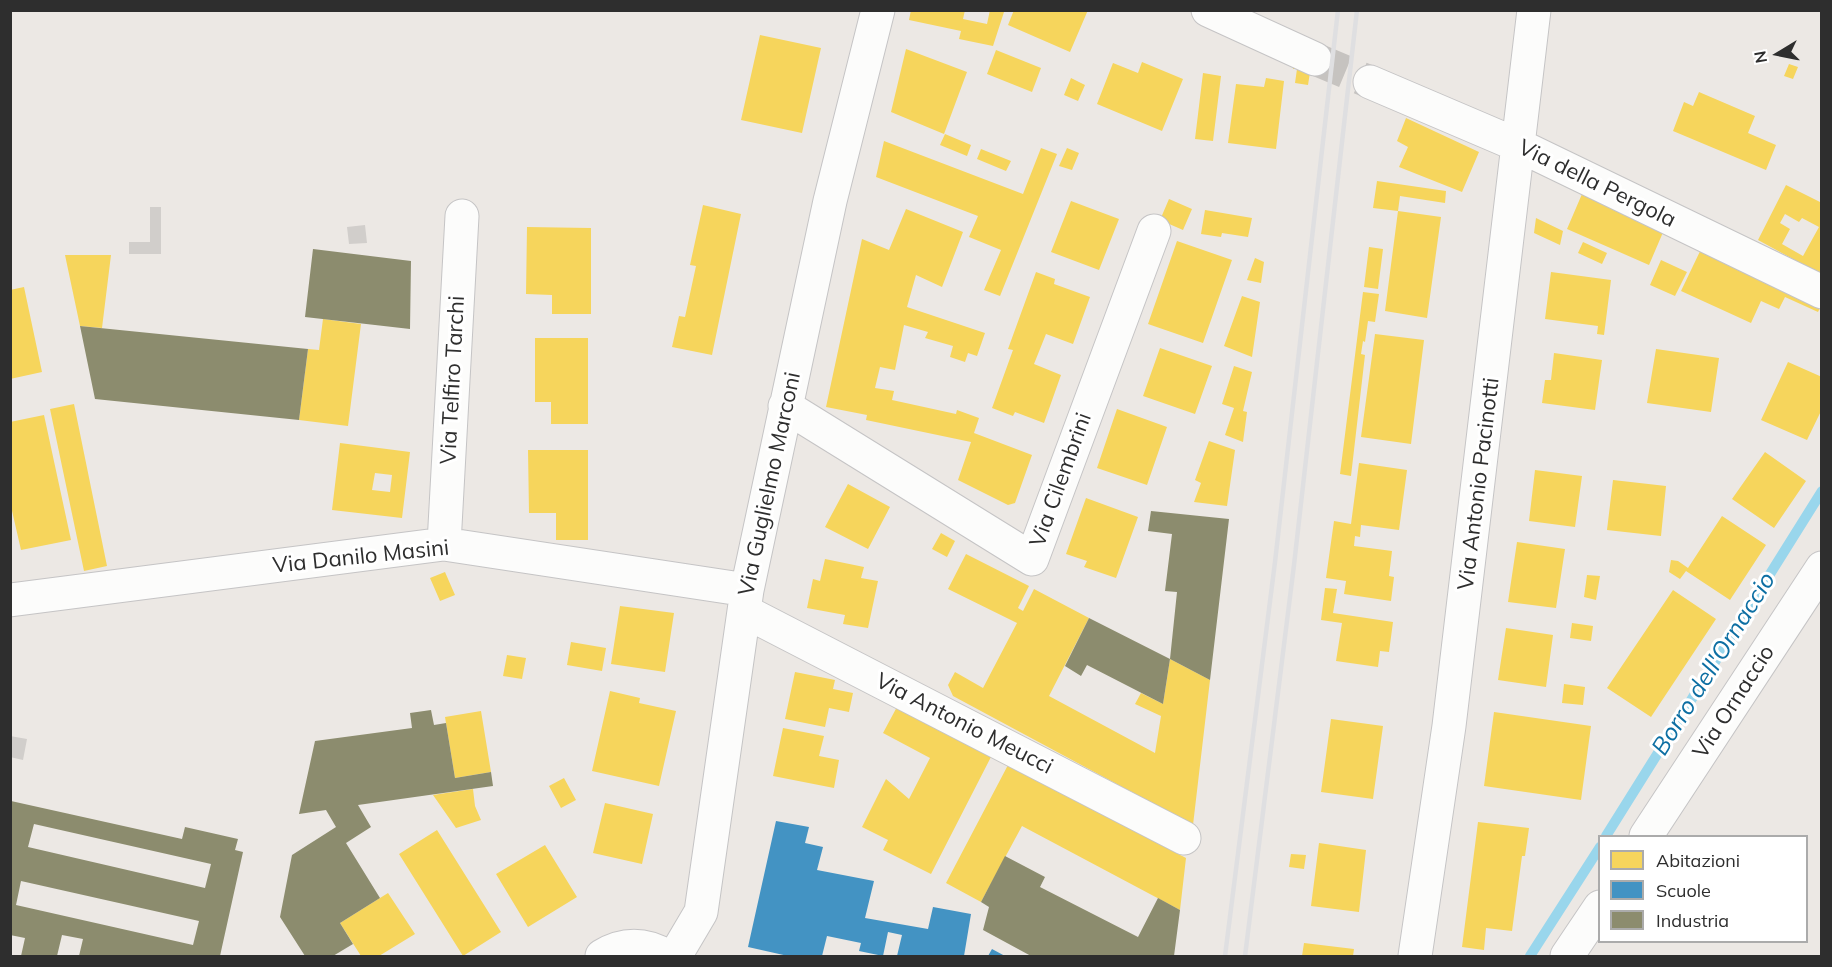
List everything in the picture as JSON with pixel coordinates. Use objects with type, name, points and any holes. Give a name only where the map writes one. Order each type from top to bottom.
[{"type":"street","name":"Via Guglielmo Marconi","points":[[675,957],[701,912],[746,600],[785,406],[830,201],[878,10]]},
{"type":"street","points":[[1208,10],[1315,59]]},
{"type":"street","name":"Via Antonio Pacinotti","points":[[1414,957],[1449,726],[1520,146],[1534,10]]},
{"type":"street","name":"Via della Pergola","points":[[1370,82],[1520,146],[1821,292]]},
{"type":"street","name":"Via Telfiro Tarchi","points":[[444,544],[462,216]]},
{"type":"street","name":"Via Cilembrini","points":[[785,406],[1032,559],[1154,231]]},
{"type":"street","name":"Via Danilo Masini","points":[[10,600],[444,544],[746,600]]},
{"type":"street","name":"Via Ornaccio","points":[[1647,835],[1821,568]]},
{"type":"street","name":"Via Antonio Meucci","points":[[746,600],[1185,838]]},
{"type":"street","points":[[1567,957],[1598,909]]},
{"type":"street","points":[[602,957],[627,946],[644,946],[666,957]]},
{"type":"building: Abitazioni","points":[[911,10],[965,10],[963,19],[987,24],[990,10],[1004,12],[993,46],[959,39],[961,31],[909,20]]},
{"type":"building: Abitazioni","points":[[1014,10],[1088,10],[1070,52],[1008,25]]},
{"type":"building: Abitazioni","points":[[760,35],[821,48],[802,133],[741,120]]},
{"type":"building: Abitazioni","points":[[906,49],[967,72],[944,134],[891,112]]},
{"type":"building: Abitazioni","points":[[996,50],[1041,68],[1032,92],[987,74]]},
{"type":"building: Abitazioni","points":[[1142,62],[1183,79],[1162,131],[1097,104],[1113,63],[1138,73]]},
{"type":"building: Abitazioni","points":[[1293,64],[1311,66],[1308,85],[1295,83],[1297,69],[1293,69]]},
{"type":"building: Abitazioni","points":[[1789,64],[1798,67],[1793,79],[1784,76]]},
{"type":"building: Abitazioni","points":[[1203,73],[1221,76],[1213,141],[1195,139]]},
{"type":"building: Abitazioni","points":[[1071,78],[1085,85],[1078,101],[1064,95]]},
{"type":"building: Abitazioni","points":[[1266,78],[1284,81],[1276,149],[1228,143],[1236,84],[1264,87]]},
{"type":"building: Abitazioni","points":[[1699,92],[1755,116],[1748,133],[1776,145],[1766,170],[1673,131],[1684,102],[1693,106]]},
{"type":"building: Abitazioni","points":[[1406,118],[1479,152],[1462,192],[1399,167],[1408,147],[1397,141]]},
{"type":"building: Abitazioni","points":[[945,134],[971,145],[967,156],[940,145]]},
{"type":"building: Abitazioni","points":[[884,141],[1023,194],[1041,148],[1057,154],[1000,296],[984,290],[1001,250],[969,237],[978,216],[876,177]]},
{"type":"building: Abitazioni","points":[[1067,148],[1079,153],[1072,170],[1059,166]]},
{"type":"building: Abitazioni","points":[[981,149],[1011,161],[1006,171],[977,159]]},
{"type":"building: Abitazioni","points":[[1377,181],[1446,191],[1445,203],[1400,196],[1398,211],[1373,208]]},
{"type":"building: Abitazioni","points":[[1786,185],[1822,203],[1822,275],[1758,240]],"holes":[[[1785,214],[1799,222],[1802,218],[1819,227],[1803,256],[1782,244],[1790,229],[1780,223]]]},
{"type":"building: Abitazioni","points":[[1582,194],[1664,230],[1649,265],[1567,229]]},
{"type":"building: Abitazioni","points":[[1169,199],[1192,209],[1183,230],[1160,220]]},
{"type":"building: Abitazioni","points":[[1071,201],[1119,219],[1099,270],[1051,252]]},
{"type":"building: Abitazioni","points":[[703,205],[741,214],[712,355],[672,347],[679,316],[685,317],[696,266],[690,265]]},
{"type":"building: Abitazioni","points":[[906,209],[963,232],[942,287],[916,275],[907,307],[985,333],[977,356],[968,353],[965,362],[950,357],[953,346],[925,338],[928,332],[904,325],[895,370],[880,367],[875,388],[894,391],[892,400],[956,414],[957,410],[979,418],[974,433],[1032,455],[1015,503],[1008,505],[958,480],[971,442],[866,420],[867,415],[826,407],[862,239],[889,250]]},
{"type":"building: Abitazioni","points":[[1205,210],[1252,218],[1248,237],[1222,233],[1221,237],[1201,234]]},
{"type":"building: Abitazioni","points":[[1398,211],[1441,217],[1427,318],[1385,311]]},
{"type":"building: Abitazioni","points":[[1536,218],[1563,231],[1560,245],[1534,233]]},
{"type":"building: Abitazioni","points":[[527,227],[591,228],[591,314],[552,314],[552,295],[526,294]]},
{"type":"building: Abitazioni","points":[[1177,241],[1232,260],[1203,343],[1148,324]]},
{"type":"building: Abitazioni","points":[[1583,242],[1607,253],[1602,264],[1578,253]]},
{"type":"building: Abitazioni","points":[[1703,245],[1822,304],[1818,312],[1785,297],[1779,309],[1761,301],[1751,323],[1681,291]]},
{"type":"building: Abitazioni","points":[[1369,247],[1383,249],[1378,289],[1364,287]]},
{"type":"building: Abitazioni","points":[[65,255],[111,255],[102,328],[80,326]]},
{"type":"building: Abitazioni","points":[[1255,258],[1264,262],[1261,283],[1247,280]]},
{"type":"building: Abitazioni","points":[[1661,260],[1687,272],[1675,296],[1650,285]]},
{"type":"building: Abitazioni","points":[[1036,272],[1055,279],[1054,284],[1090,297],[1073,344],[1046,334],[1034,364],[1061,375],[1044,423],[1015,412],[1013,416],[992,408],[1013,350],[1008,349]]},
{"type":"building: Abitazioni","points":[[1551,272],[1611,280],[1604,335],[1597,334],[1598,326],[1545,319]]},
{"type":"building: Abitazioni","points":[[24,287],[42,372],[10,379],[10,290]]},
{"type":"building: Abitazioni","points":[[1363,292],[1379,294],[1375,322],[1368,321],[1361,354],[1365,355],[1351,476],[1340,474]]},
{"type":"building: Abitazioni","points":[[1242,296],[1260,302],[1252,357],[1224,346]]},
{"type":"building: Abitazioni","points":[[323,319],[361,324],[348,426],[299,420],[308,349],[319,350]]},
{"type":"building: Abitazioni","points":[[1375,334],[1424,340],[1411,444],[1361,437]]},
{"type":"building: Abitazioni","points":[[535,338],[588,338],[588,424],[551,424],[551,402],[535,402]]},
{"type":"building: Abitazioni","points":[[1160,348],[1212,366],[1195,414],[1143,396]]},
{"type":"building: Abitazioni","points":[[1656,349],[1719,358],[1711,412],[1647,403]]},
{"type":"building: Abitazioni","points":[[1554,353],[1602,360],[1595,410],[1542,403],[1545,380],[1551,380]]},
{"type":"building: Abitazioni","points":[[1788,362],[1822,377],[1822,409],[1807,440],[1761,420]]},
{"type":"building: Abitazioni","points":[[1234,366],[1252,372],[1243,411],[1247,412],[1243,442],[1225,435],[1234,408],[1222,404]]},
{"type":"building: Abitazioni","points":[[74,404],[107,566],[84,571],[50,409]]},
{"type":"building: Abitazioni","points":[[1117,409],[1167,427],[1147,485],[1097,468]]},
{"type":"building: Abitazioni","points":[[44,415],[71,540],[21,550],[10,502],[10,422]]},
{"type":"building: Abitazioni","points":[[1209,441],[1235,450],[1227,506],[1194,502],[1201,483],[1195,480]]},
{"type":"building: Abitazioni","points":[[340,443],[410,452],[402,518],[332,510]],"holes":[[[375,473],[392,475],[390,492],[372,490]]]},
{"type":"building: Abitazioni","points":[[528,450],[588,450],[588,540],[556,540],[556,513],[529,513]]},
{"type":"building: Abitazioni","points":[[1765,452],[1806,481],[1774,528],[1732,499]]},
{"type":"building: Abitazioni","points":[[1359,463],[1407,470],[1399,530],[1361,525],[1360,537],[1355,536],[1354,546],[1392,551],[1389,576],[1394,577],[1391,601],[1344,594],[1346,581],[1326,578],[1334,521],[1351,524]]},
{"type":"building: Abitazioni","points":[[1535,470],[1582,476],[1575,527],[1529,521]]},
{"type":"building: Abitazioni","points":[[1613,480],[1666,486],[1661,536],[1607,530]]},
{"type":"building: Abitazioni","points":[[848,484],[890,507],[868,549],[825,527]]},
{"type":"building: Abitazioni","points":[[1086,498],[1138,517],[1116,578],[1084,567],[1087,561],[1066,554]]},
{"type":"building: Abitazioni","points":[[1722,516],[1766,545],[1730,600],[1686,571],[1680,579],[1669,572],[1671,560],[1678,561],[1688,568]]},
{"type":"building: Abitazioni","points":[[941,533],[955,541],[947,557],[932,549]]},
{"type":"building: Abitazioni","points":[[1517,542],[1565,549],[1556,608],[1508,602]]},
{"type":"building: Abitazioni","points":[[966,554],[1029,586],[1018,608],[1023,611],[1034,589],[1089,618],[1049,696],[1155,753],[1161,716],[1135,704],[1141,693],[1163,704],[1170,659],[1210,680],[1193,825],[953,696],[948,685],[955,672],[983,688],[1017,623],[948,589]]},
{"type":"building: Abitazioni","points":[[825,559],[864,567],[861,578],[878,581],[868,628],[843,624],[845,615],[807,608],[813,579],[820,581]]},
{"type":"building: Abitazioni","points":[[445,572],[455,595],[440,601],[430,578]]},
{"type":"building: Abitazioni","points":[[1587,575],[1600,576],[1596,600],[1584,597]]},
{"type":"building: Abitazioni","points":[[1325,588],[1337,589],[1333,613],[1393,622],[1389,652],[1380,651],[1378,667],[1336,661],[1342,623],[1321,620]]},
{"type":"building: Abitazioni","points":[[1673,590],[1716,619],[1651,717],[1607,688]]},
{"type":"building: Abitazioni","points":[[620,606],[674,613],[665,672],[611,664]]},
{"type":"building: Abitazioni","points":[[1572,623],[1593,626],[1591,641],[1570,638]]},
{"type":"building: Abitazioni","points":[[1506,628],[1553,635],[1546,687],[1498,680]]},
{"type":"building: Abitazioni","points":[[571,642],[606,648],[602,671],[567,665]]},
{"type":"building: Abitazioni","points":[[507,655],[526,658],[522,679],[503,676]]},
{"type":"building: Abitazioni","points":[[795,672],[835,680],[833,689],[853,693],[849,712],[829,708],[825,727],[785,719]]},
{"type":"building: Abitazioni","points":[[1564,684],[1585,687],[1583,705],[1562,703]]},
{"type":"building: Abitazioni","points":[[610,691],[640,698],[639,703],[676,711],[659,786],[592,771]]},
{"type":"building: Abitazioni","points":[[898,705],[992,755],[931,874],[883,850],[888,840],[862,827],[886,779],[909,799],[930,758],[883,733]]},
{"type":"building: Abitazioni","points":[[481,711],[491,772],[455,778],[445,717]]},
{"type":"building: Abitazioni","points":[[1494,712],[1591,726],[1581,800],[1484,786]]},
{"type":"building: Abitazioni","points":[[1331,719],[1383,726],[1373,799],[1321,792]]},
{"type":"building: Abitazioni","points":[[783,728],[824,736],[819,756],[839,760],[834,788],[773,776]]},
{"type":"building: Abitazioni","points":[[1008,765],[1186,858],[1180,910],[1022,826],[981,902],[946,883]]},
{"type":"building: Abitazioni","points":[[564,778],[576,800],[561,808],[549,786]]},
{"type":"building: Abitazioni","points":[[473,789],[475,806],[481,820],[456,828],[433,795]]},
{"type":"building: Abitazioni","points":[[605,803],[653,814],[642,864],[593,853]]},
{"type":"building: Abitazioni","points":[[1478,822],[1529,828],[1525,856],[1522,856],[1512,931],[1486,928],[1484,950],[1462,947]]},
{"type":"building: Abitazioni","points":[[437,830],[501,932],[463,956],[399,854]]},
{"type":"building: Abitazioni","points":[[1319,843],[1366,850],[1359,912],[1311,906]]},
{"type":"building: Abitazioni","points":[[545,845],[577,897],[528,927],[496,874]]},
{"type":"building: Abitazioni","points":[[1291,854],[1306,855],[1304,869],[1289,867]]},
{"type":"building: Abitazioni","points":[[388,893],[415,934],[379,956],[361,956],[340,923]]},
{"type":"building: Abitazioni","points":[[1304,943],[1354,949],[1353,956],[1302,956]]},
{"type":"building: Scuole","points":[[776,821],[809,827],[805,843],[823,847],[817,870],[874,881],[865,918],[928,929],[933,907],[971,914],[964,956],[897,956],[902,935],[888,932],[883,956],[859,951],[861,943],[827,936],[822,956],[788,956],[748,947]]},
{"type":"building: Scuole","points":[[992,949],[1005,956],[988,956]]},
{"type":"building: Industria","points":[[313,249],[411,261],[410,329],[305,317]]},
{"type":"building: Industria","points":[[80,326],[308,349],[299,420],[95,399]]},
{"type":"building: Industria","points":[[1151,511],[1229,519],[1210,680],[1170,659],[1177,592],[1165,591],[1172,534],[1148,531]]},
{"type":"building: Industria","points":[[1089,618],[1170,659],[1163,704],[1087,665],[1081,676],[1065,666]]},
{"type":"building: Industria","points":[[431,710],[434,725],[446,723],[455,778],[491,772],[493,786],[358,805],[371,827],[346,843],[380,898],[340,923],[353,944],[333,956],[305,956],[280,917],[292,855],[336,827],[326,810],[299,814],[315,741],[412,728],[410,713]]},
{"type":"building: Industria","points":[[11,801],[182,839],[185,827],[238,839],[235,850],[243,852],[220,956],[79,956],[83,939],[62,935],[57,956],[21,956],[25,938],[10,935]],"holes":[[[34,824],[211,864],[205,888],[28,847]],[[21,881],[199,921],[193,945],[16,905]]]},
{"type":"building: Industria","points":[[1005,856],[1045,877],[1040,887],[1138,937],[1158,898],[1180,910],[1174,956],[1031,956],[983,930],[989,907],[981,902]]},
{"type":"building: Altro","points":[[150,207],[161,207],[161,254],[129,254],[129,242],[150,242]]},
{"type":"building: Altro","points":[[365,225],[367,243],[349,244],[347,227]]},
{"type":"building: Altro","points":[[10,736],[27,739],[23,760],[10,757]]},
{"type":"waterway","name":"Borro dell'Ornaccio","points":[[1607,835],[1822,491]]},
{"type":"waterway","name":"Borro dell'Ornaccio","points":[[1530,956],[1598,850]]},
{"type":"tunnel","points":[[1315,59],[1370,82]]},
{"type":"railway","points":[[1225,956],[1275,562],[1338,10]]},
{"type":"railway","points":[[1245,956],[1294,565],[1357,10]]}]
